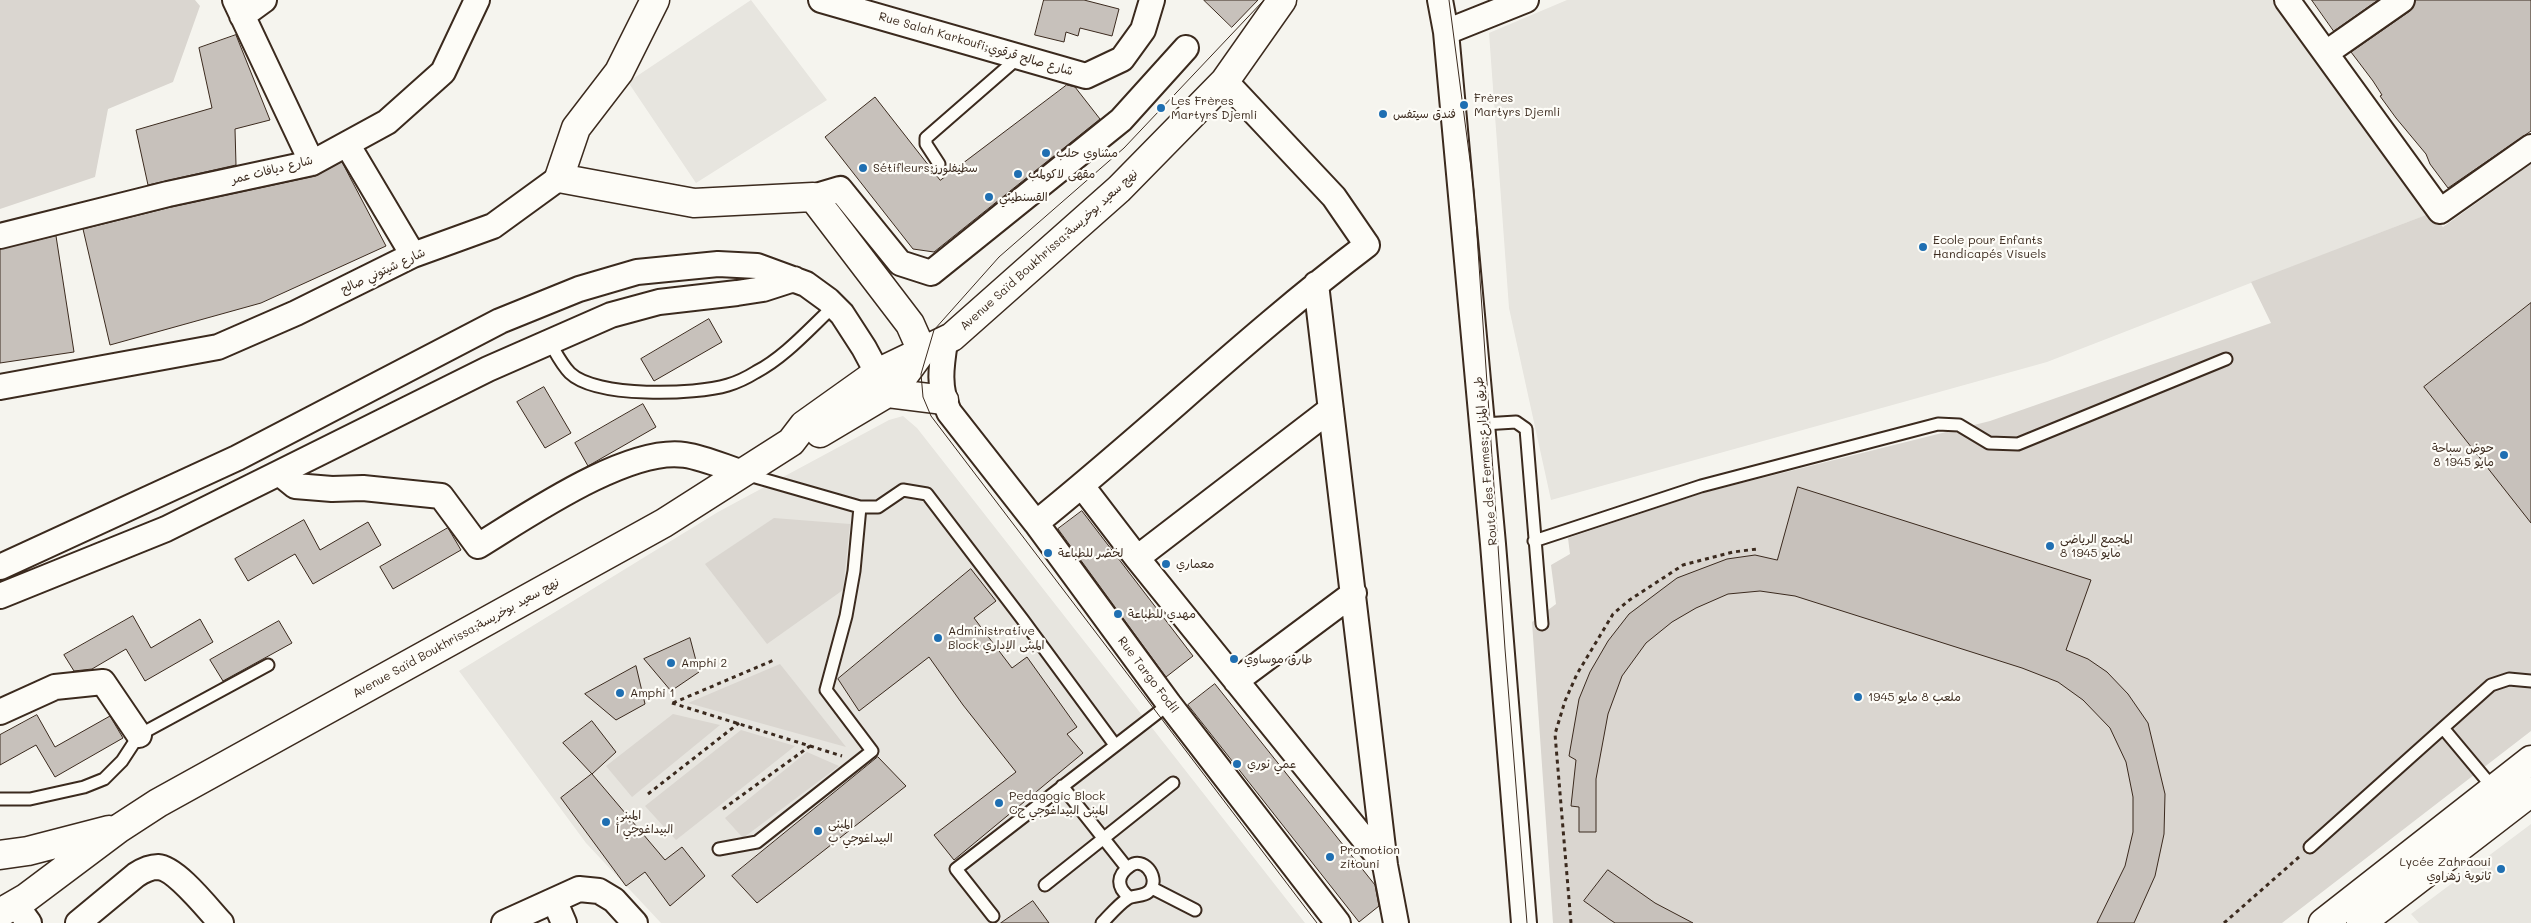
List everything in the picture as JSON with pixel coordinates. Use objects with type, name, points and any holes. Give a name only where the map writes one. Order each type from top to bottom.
[{"type":"main road","points":[[655,0],[618,72],[576,128],[559,178],[694,202],[814,197],[910,324],[934,346]]},
{"type":"main road","name":"Avenue Saïd Boukhrissa;نهج سعيد بوخريسة","points":[[15,913],[118,829],[177,792],[664,523],[743,474],[790,442],[818,435],[882,383],[934,346],[1119,189],[1224,81],[1282,0]]},
{"type":"main road","points":[[882,383],[944,400]]},
{"type":"main road","points":[[2324,923],[2355,917],[2490,802],[2531,760]]},
{"type":"main road","points":[[2490,802],[2531,792]]},
{"type":"main road","name":"Avenue Saïd Boukhrissa;نهج سعيد بوخريسة","points":[[0,856],[118,829]]},
{"type":"street","points":[[264,0],[238,8],[312,163]]},
{"type":"street","name":"شارع ديافات عمر","points":[[0,236],[168,194],[312,163],[388,122],[443,72],[477,0]]},
{"type":"street","name":"Rue Salah Karkoufi;شارع صالح قرقوي","points":[[821,0],[886,9],[1019,57],[1086,76],[1122,59],[1143,30],[1152,0]]},
{"type":"street","name":"Route des Fermes;طريق المزارع","points":[[1440,0],[1446,32],[1483,424],[1524,923]]},
{"type":"street","points":[[1446,32],[1526,0]]},
{"type":"street","points":[[2287,0],[2440,211],[2531,147]]},
{"type":"street","points":[[2326,53],[2402,0]]},
{"type":"street","points":[[814,197],[840,188],[900,263],[931,273],[1121,120],[1186,48]]},
{"type":"street","points":[[1036,523],[1082,486],[1316,284],[1367,245],[1334,197],[1224,81]]},
{"type":"street","points":[[347,144],[412,255]]},
{"type":"street","name":"شارع شيتوني صالح","points":[[0,386],[218,347],[296,313],[412,255],[493,226],[559,178]]},
{"type":"street","points":[[0,567],[237,458],[500,321],[579,289],[637,272],[708,264],[757,266],[806,284],[834,306],[853,329],[882,383]]},
{"type":"street","points":[[637,272],[638,306]]},
{"type":"street","points":[[0,596],[166,529],[549,341],[638,306],[754,290],[794,280]]},
{"type":"street","points":[[1316,284],[1385,865],[1396,923]]},
{"type":"street","name":"Rue Targo Fodil","points":[[934,346],[941,369],[944,400],[959,426],[1036,523],[1169,704],[1338,923]]},
{"type":"street","points":[[1137,558],[1331,409]]},
{"type":"street","points":[[279,473],[295,486],[332,489],[363,488],[441,496],[478,546],[572,488],[643,458],[684,454],[743,474]]},
{"type":"street","points":[[1082,486],[1137,558],[1385,865]]},
{"type":"street","points":[[1236,681],[1354,593]]},
{"type":"street","points":[[0,712],[55,687],[103,682],[139,735]]},
{"type":"street","points":[[78,923],[136,875],[145,869],[158,867],[177,877],[221,923]]},
{"type":"street","points":[[504,923],[560,912],[579,889],[599,891],[614,900],[635,923]]},
{"type":"lane","points":[[939,164],[926,144],[926,138],[1019,57]]},
{"type":"lane","points":[[549,341],[570,373],[585,382],[609,388],[642,392],[698,391],[728,385],[757,372],[834,306]]},
{"type":"lane","points":[[1534,541],[1710,483],[1938,424],[1959,425],[1989,443],[2018,444],[2226,359]]},
{"type":"lane","points":[[1483,424],[1516,422],[1526,430],[1542,624]]},
{"type":"lane","points":[[743,474],[860,507],[878,507],[903,490],[927,494],[1115,745]]},
{"type":"lane","points":[[719,849],[757,842],[872,751],[826,690],[846,616],[854,571],[860,507]]},
{"type":"lane","points":[[0,799],[30,799],[84,787],[104,778],[122,761],[139,735],[268,665]]},
{"type":"lane","points":[[2310,847],[2491,685],[2508,680],[2531,682]]},
{"type":"lane","points":[[993,916],[956,869],[1169,704]]},
{"type":"lane","points":[[2443,728],[2490,802]]},
{"type":"lane","points":[[1045,885],[1173,783]]},
{"type":"lane","points":[[1062,786],[1127,868]]},
{"type":"lane","points":[[1102,923],[1128,897],[1146,894],[1152,888],[1154,877],[1150,870],[1139,864],[1133,864],[1127,868],[1119,879],[1120,886],[1128,897]]},
{"type":"lane","points":[[1152,888],[1195,910]]},
{"type":"path","points":[[1572,923],[1555,734],[1564,701],[1577,674],[1613,614],[1635,595],[1682,565],[1733,552],[1757,549]]},
{"type":"path","points":[[774,660],[672,703],[846,757]]},
{"type":"path","points":[[648,794],[739,723]]},
{"type":"path","points":[[723,809],[810,746]]},
{"type":"path","points":[[2224,923],[2310,847]]},
{"type":"shaded area","points":[[0,0],[195,0],[200,6],[173,82],[108,109],[95,177],[0,209]]},
{"type":"shaded area","points":[[751,0],[827,100],[696,183],[628,82]]},
{"type":"shaded area","name":"Ecole pour Enfants Handicapés Visuels","points":[[1567,0],[2277,0],[2431,213],[2047,362],[1551,500],[1509,308],[1489,33]]},
{"type":"shaded area","name":"المجمع الرياضي 8 مايو 1945","points":[[2531,164],[2531,731],[2282,923],[1553,923],[1532,622],[1556,604],[1551,565],[1570,554],[1568,538],[1702,493],[1990,421],[2271,323],[2251,282],[2431,213],[2443,227]]},
{"type":"shaded area","points":[[903,416],[917,428],[1305,923],[661,923],[586,843],[459,671],[718,512],[889,420]]},
{"type":"shaded area","points":[[774,518],[850,524],[843,590],[767,644],[705,564]]},
{"type":"shaded area","points":[[780,664],[846,747],[688,703]]},
{"type":"shaded area","points":[[673,714],[720,725],[632,797],[606,766]]},
{"type":"shaded area","points":[[741,730],[795,746],[676,840],[645,806]]},
{"type":"shaded area","points":[[807,752],[839,766],[743,838],[725,818]]},
{"type":"shaded area","name":"Lycée Zahraoui ثانوية زهراوي","points":[[2531,824],[2531,923],[2419,923],[2411,914]]},
{"type":"building","points":[[1044,0],[1084,0],[1119,9],[1112,36],[1080,28],[1078,36],[1066,32],[1064,42],[1035,35]]},
{"type":"building","points":[[1204,0],[1258,0],[1232,27]]},
{"type":"building","points":[[2312,0],[2378,0],[2334,31]]},
{"type":"building","points":[[2416,0],[2531,0],[2531,131],[2448,188],[2430,164],[2426,154],[2380,96],[2382,95],[2373,81],[2351,52],[2410,11]]},
{"type":"building","points":[[236,35],[270,120],[235,129],[236,165],[148,185],[136,130],[212,108],[199,48]]},
{"type":"building","points":[[1067,85],[1075,87],[1100,119],[934,252],[913,249],[825,137],[875,97],[940,180]]},
{"type":"building","points":[[342,162],[386,246],[261,303],[110,345],[83,229],[171,207],[315,176]]},
{"type":"building","points":[[56,236],[74,352],[0,363],[0,249]]},
{"type":"building","name":"حوض سباحة 8 مايو 1945","points":[[2531,303],[2531,523],[2424,387]]},
{"type":"building","points":[[709,319],[722,342],[654,381],[641,359]]},
{"type":"building","points":[[544,387],[571,433],[545,448],[517,402]]},
{"type":"building","points":[[643,404],[656,427],[588,466],[575,443]]},
{"type":"building","points":[[1798,487],[2091,580],[2066,650],[2088,659],[2107,672],[2128,694],[2148,723],[2165,794],[2164,834],[2155,876],[2134,923],[2097,923],[2125,866],[2133,832],[2133,797],[2126,762],[2110,728],[2083,700],[2058,682],[2022,668],[1795,596],[1760,591],[1728,594],[1696,608],[1672,622],[1646,643],[1622,676],[1608,714],[1596,779],[1596,832],[1579,832],[1579,807],[1571,806],[1576,760],[1569,756],[1579,699],[1590,672],[1608,641],[1629,614],[1677,578],[1727,559],[1755,555],[1777,560]]},
{"type":"building","points":[[1082,511],[1193,656],[1166,677],[1058,529]]},
{"type":"building","points":[[304,520],[320,550],[368,522],[381,545],[313,584],[295,554],[248,581],[235,559]]},
{"type":"building","points":[[448,528],[461,550],[393,589],[380,567]]},
{"type":"building","points":[[971,569],[996,601],[974,618],[1012,668],[1027,657],[1077,727],[1067,734],[1083,753],[954,860],[934,835],[1016,772],[963,705],[929,657],[859,711],[838,679]]},
{"type":"building","points":[[133,616],[151,648],[200,619],[213,642],[145,681],[126,649],[92,669],[74,671],[64,655]]},
{"type":"building","points":[[279,621],[292,643],[223,681],[210,660]]},
{"type":"building","points":[[690,638],[699,672],[671,691],[644,659]]},
{"type":"building","points":[[636,666],[645,704],[616,720],[585,694]]},
{"type":"building","points":[[1215,684],[1375,885],[1379,906],[1359,922],[1188,705]]},
{"type":"building","points":[[37,715],[55,747],[110,716],[123,738],[55,777],[36,745],[0,765],[0,735]]},
{"type":"building","points":[[592,721],[616,752],[592,774],[563,743]]},
{"type":"building","name":"المبنى البيداغوجي ب","points":[[878,757],[906,786],[757,903],[732,876]]},
{"type":"building","name":"المبنى البيداغوجي أ","points":[[592,774],[665,860],[682,847],[705,876],[670,906],[645,872],[626,886],[561,798]]},
{"type":"building","points":[[1608,870],[1655,903],[1693,923],[1615,923],[1584,901]]},
{"type":"building","points":[[1033,901],[1049,923],[1001,923]]},
{"type":"tram line","points":[[1264,0],[1124,148],[999,257],[934,330],[921,374],[923,397],[931,416],[1317,923]]},
{"type":"tram line","points":[[1449,0],[1474,191],[1505,649],[1527,923]]},
{"type":"place","name":"Frères Martyrs Djemli","points":[[1464,105]]},
{"type":"place","name":"Les Frères Martyrs Djemli","points":[[1161,108]]},
{"type":"place","name":"فندق سيتفس","points":[[1383,114]]},
{"type":"place","name":"مشاوي حلب","points":[[1046,153]]},
{"type":"place","name":"Sétifleurs;سطيفلورز","points":[[863,168]]},
{"type":"place","name":"مقهى لاكولمب","points":[[1018,174]]},
{"type":"place","name":"القسنطيني","points":[[989,197]]},
{"type":"place","name":"Ecole pour Enfants Handicapés Visuels","points":[[1923,247]]},
{"type":"place","name":"حوض سباحة 8 مايو 1945","points":[[2504,455]]},
{"type":"place","name":"المجمع الرياضي 8 مايو 1945","points":[[2050,546]]},
{"type":"place","name":"لخضر للطباعة","points":[[1048,553]]},
{"type":"place","name":"معماري","points":[[1166,564]]},
{"type":"place","name":"مهدي للطباعة","points":[[1118,614]]},
{"type":"place","name":"Administrative Block المبنى الإداري","points":[[938,638]]},
{"type":"place","name":"طارق موساوي","points":[[1234,659]]},
{"type":"place","name":"Amphi 2","points":[[671,663]]},
{"type":"place","name":"Amphi 1","points":[[620,693]]},
{"type":"place","name":"ملعب 8 مايو 1945","points":[[1858,697]]},
{"type":"place","name":"عمي نوري","points":[[1237,764]]},
{"type":"place","name":"Pedagogic Block Cالمبنى البيداغوجي ج","points":[[999,803]]},
{"type":"place","name":"المبنى البيداغوجي أ","points":[[606,822]]},
{"type":"place","name":"المبنى البيداغوجي ب","points":[[818,831]]},
{"type":"place","name":"Promotion zitouni","points":[[1330,857]]},
{"type":"place","name":"Lycée Zahraoui ثانوية زهراوي","points":[[2501,869]]}]
